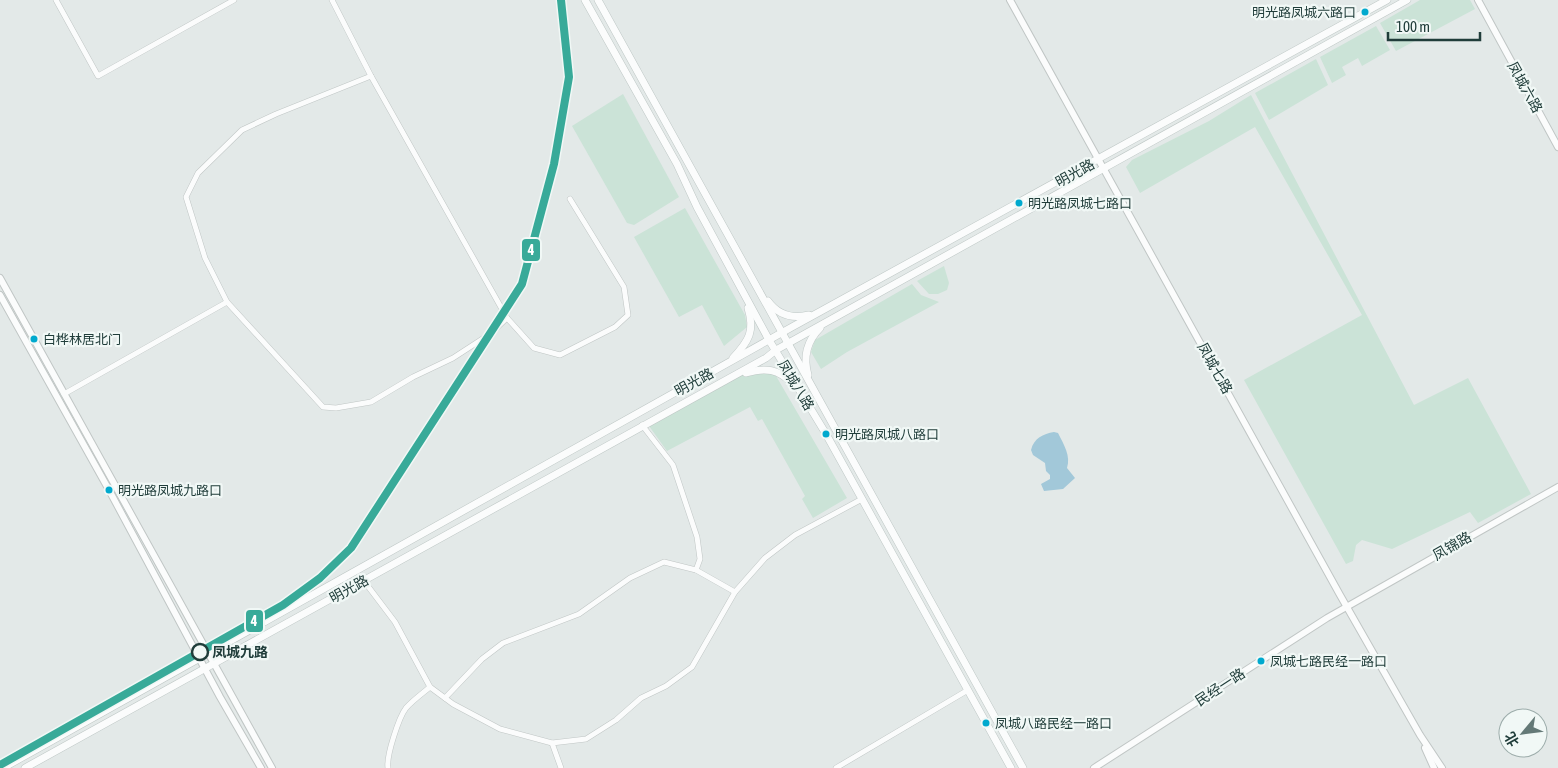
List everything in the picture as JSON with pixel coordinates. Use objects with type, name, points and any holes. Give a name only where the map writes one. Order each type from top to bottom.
[{"type":"main road","name":"凤城八路","points":[[585,0],[677,164],[697,207],[770,340],[862,499],[1011,768]]},
{"type":"main road","name":"凤城八路","points":[[598,0],[1023,768]]},
{"type":"main road","name":"明光路","points":[[3,768],[770,340],[1387,0]]},
{"type":"main road","name":"明光路","points":[[25,768],[642,425],[734,376],[788,343],[1407,0]]},
{"type":"main road","points":[[756,285],[776,310],[788,316],[803,317],[821,312]]},
{"type":"main road","points":[[727,364],[743,347],[752,333],[752,320],[744,293]]},
{"type":"main road","points":[[812,388],[807,371],[806,350],[815,333],[827,322]]},
{"type":"main road","points":[[734,376],[762,369],[773,370],[785,376],[801,393]]},
{"type":"street","points":[[56,0],[98,76],[234,0]]},
{"type":"street","points":[[332,0],[371,76],[506,318],[534,348],[560,355],[615,327],[628,315],[624,287],[570,199]]},
{"type":"street","name":"凤城七路","points":[[1010,0],[1347,607],[1420,735],[1442,768]]},
{"type":"street","name":"凤城六路","points":[[1478,0],[1558,147]]},
{"type":"street","points":[[371,76],[276,114],[242,130],[198,173],[186,197],[205,258],[227,302],[323,407],[336,408],[371,402],[413,377],[454,358],[490,334],[506,318]]},
{"type":"street","points":[[0,278],[272,768]]},
{"type":"street","points":[[0,295],[109,490],[204,669],[261,768]]},
{"type":"street","points":[[64,394],[227,302]]},
{"type":"street","points":[[642,425],[673,464],[697,537],[700,558],[696,570]]},
{"type":"street","name":"凤锦路","points":[[1347,607],[1558,487]]},
{"type":"street","points":[[364,581],[395,622],[430,686],[446,698],[500,730],[552,744],[586,739],[616,720],[641,698],[666,686],[692,667],[735,592],[765,558],[795,535],[862,499]]},
{"type":"street","points":[[446,698],[461,684],[482,659],[503,644],[579,614],[630,578],[664,562],[696,570],[735,592]]},
{"type":"street","name":"民经一路","points":[[1094,768],[1347,607]]},
{"type":"street","points":[[388,768],[387,762],[405,708],[430,686]]},
{"type":"street","points":[[836,768],[968,690]]},
{"type":"street","name":"凤城七路","points":[[1420,735],[1434,768]]},
{"type":"street","points":[[552,744],[561,768]]},
{"type":"green space","points":[[1420,0],[1470,0],[1475,9],[1396,51],[1380,23]]},
{"type":"green space","points":[[1376,26],[1390,50],[1362,66],[1358,58],[1342,67],[1346,75],[1332,83],[1320,57]]},
{"type":"green space","points":[[1316,59],[1328,85],[1269,120],[1255,93]]},
{"type":"green space","points":[[623,94],[679,197],[634,225],[627,223],[572,126]]},
{"type":"green space","points":[[1251,95],[1414,405],[1468,378],[1531,494],[1478,523],[1470,512],[1392,549],[1362,540],[1356,545],[1353,561],[1346,564],[1244,380],[1362,315],[1255,127],[1140,193],[1126,167],[1132,160],[1209,121]]},
{"type":"green space","points":[[685,208],[745,315],[747,327],[724,346],[702,305],[679,317],[634,237]]},
{"type":"green space","points":[[944,266],[949,283],[947,290],[938,294],[929,294],[917,281]]},
{"type":"green space","points":[[912,284],[921,295],[939,302],[847,352],[821,369],[811,352],[815,340]]},
{"type":"green space","points":[[772,369],[847,498],[813,518],[802,499],[805,496],[762,419],[758,421],[750,407],[667,451],[649,426],[750,370]]},
{"type":"water","points":[[1054,432],[1058,433],[1065,446],[1068,459],[1067,468],[1075,478],[1063,489],[1044,491],[1041,484],[1050,479],[1050,475],[1046,471],[1045,463],[1033,455],[1031,450],[1034,442],[1040,437]]},
{"type":"transit line","name":"4","points":[[0,765],[283,605],[320,578],[351,548],[522,284],[554,164],[569,77],[561,0]]},
{"type":"place","name":"明光路凤城六路口","points":[[1365,12]]},
{"type":"place","name":"明光路凤城七路口","points":[[1019,203]]},
{"type":"place","name":"白桦林居北门","points":[[34,339]]},
{"type":"place","name":"明光路凤城八路口","points":[[826,434]]},
{"type":"place","name":"明光路凤城九路口","points":[[109,490]]},
{"type":"place","name":"凤城九路","points":[[200,652]]},
{"type":"place","name":"凤城七路民经一路口","points":[[1261,661]]},
{"type":"place","name":"凤城八路民经一路口","points":[[986,723]]}]
